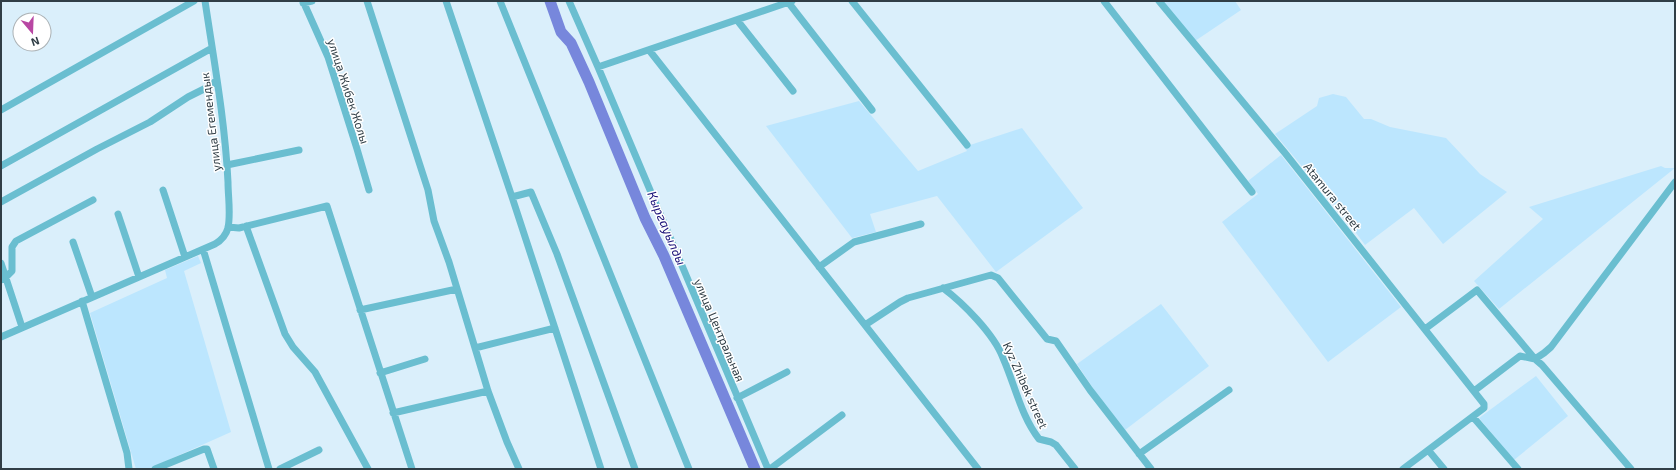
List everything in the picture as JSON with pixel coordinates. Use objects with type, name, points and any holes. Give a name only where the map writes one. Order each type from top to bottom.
[{"type":"street","points":[[1,110],[194,1]]},
{"type":"street","name":"улица Егемендык","points":[[203,249],[222,240],[228,227],[229,214],[227,165],[217,80],[205,1]]},
{"type":"street","points":[[303,2],[312,1]]},
{"type":"street","points":[[367,1],[428,190],[434,221],[457,288],[488,391],[519,469]]},
{"type":"street","points":[[446,1],[601,469]]},
{"type":"street","points":[[500,1],[689,469]]},
{"type":"street","name":"улица Центральная","points":[[569,1],[737,398],[769,469]]},
{"type":"street","points":[[852,1],[967,144]]},
{"type":"street","points":[[1104,1],[1252,192]]},
{"type":"street","name":"Atamura street","points":[[1159,1],[1285,154],[1484,404],[1484,408],[1473,417]]},
{"type":"street","name":"улица Жибек Жолы","points":[[303,2],[328,57],[369,190]]},
{"type":"street","points":[[598,67],[790,2],[872,110]]},
{"type":"street","points":[[737,20],[793,92]]},
{"type":"street","points":[[1,166],[212,48]]},
{"type":"street","points":[[649,50],[978,469]]},
{"type":"street","points":[[1,202],[97,148],[150,122],[188,96],[208,87],[217,80]]},
{"type":"street","points":[[227,165],[299,150]]},
{"type":"street","points":[[1474,391],[1520,356],[1535,359],[1550,347],[1675,182]]},
{"type":"street","points":[[163,190],[185,257]]},
{"type":"street","points":[[512,197],[531,192],[557,254],[636,469]]},
{"type":"street","points":[[3,278],[12,271],[12,247],[16,241],[93,200]]},
{"type":"street","points":[[228,227],[239,228],[326,206],[412,469]]},
{"type":"street","points":[[118,214],[139,277]]},
{"type":"street","points":[[819,267],[854,242],[922,224]]},
{"type":"street","points":[[246,226],[285,334],[293,347],[315,372],[368,469]]},
{"type":"street","points":[[73,242],[92,297]]},
{"type":"street","points":[[1,337],[203,249],[269,469]]},
{"type":"street","points":[[1,263],[3,278],[22,327]]},
{"type":"street","points":[[865,325],[900,302],[991,275],[998,278],[1047,339],[1056,340],[1090,390],[1151,469]]},
{"type":"street","points":[[360,310],[457,288]]},
{"type":"street","name":"Kyz Zhibek street","points":[[943,288],[985,328],[994,340],[1003,356],[1033,432],[1040,440],[1051,442],[1056,445],[1075,469]]},
{"type":"street","points":[[1425,329],[1476,290],[1632,469]]},
{"type":"street","points":[[82,301],[127,452],[129,469]]},
{"type":"street","points":[[475,348],[555,328]]},
{"type":"street","points":[[380,373],[425,359]]},
{"type":"street","points":[[737,398],[787,372]]},
{"type":"street","points":[[1140,454],[1229,390]]},
{"type":"street","points":[[393,413],[488,391]]},
{"type":"street","points":[[769,469],[842,415]]},
{"type":"street","points":[[1403,469],[1473,417],[1518,469]]},
{"type":"street","points":[[159,468],[207,449],[209,451],[214,469]]},
{"type":"street","points":[[280,469],[319,450]]},
{"type":"street","points":[[1429,451],[1444,469]]},
{"type":"shaded area","points":[[1163,1],[1235,1],[1241,10],[1195,41]]},
{"type":"shaded area","points":[[1333,94],[1346,97],[1364,119],[1371,119],[1390,127],[1446,138],[1480,174],[1507,192],[1443,244],[1414,208],[1365,245],[1345,218],[1275,134],[1317,106],[1319,98]]},
{"type":"shaded area","points":[[859,101],[918,171],[967,151],[964,147],[1022,128],[1083,208],[996,272],[937,196],[870,214],[876,232],[852,238],[766,126]]},
{"type":"shaded area","points":[[1281,155],[1401,307],[1328,362],[1222,222],[1258,194],[1248,181]]},
{"type":"shaded area","points":[[1661,166],[1665,168],[1675,168],[1499,309],[1474,281],[1543,219],[1529,207]]},
{"type":"shaded area","points":[[198,256],[201,263],[184,271],[231,432],[148,469],[136,469],[90,313],[167,278],[165,270]]},
{"type":"shaded area","points":[[1161,304],[1209,366],[1125,430],[1095,391],[1077,364]]},
{"type":"shaded area","points":[[1536,376],[1568,416],[1514,460],[1479,418]]},
{"type":"waterway","name":"Кыргауылды","points":[[550,1],[561,32],[571,43],[589,82],[645,218],[664,256],[755,469]]}]
